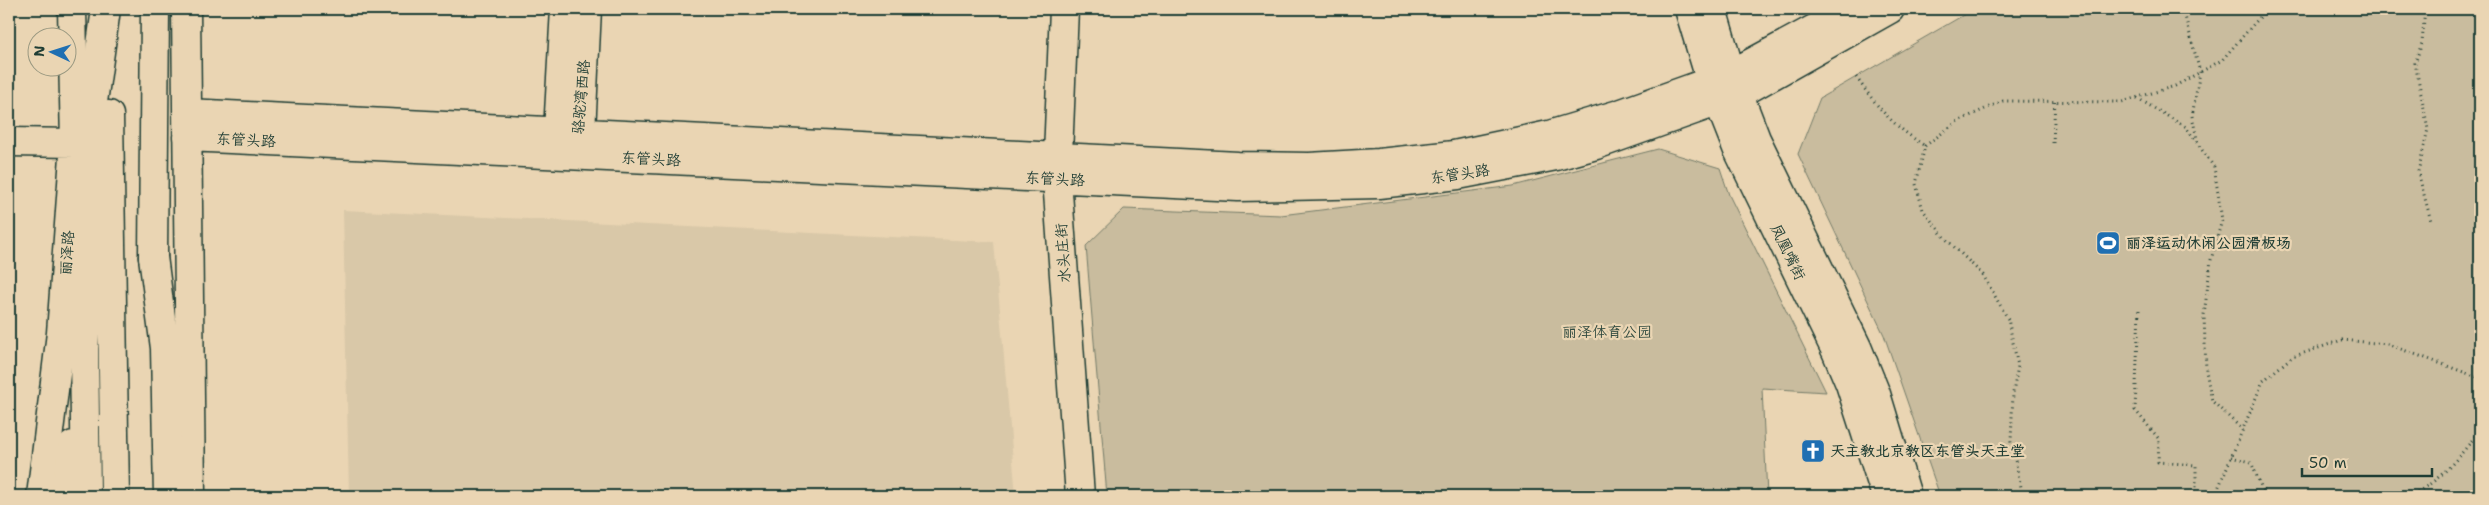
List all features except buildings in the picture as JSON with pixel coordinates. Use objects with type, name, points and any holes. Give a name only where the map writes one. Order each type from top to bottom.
[{"type":"main road","name":"丽泽路","points":[[41,496],[61,333],[75,143],[72,9]]},
{"type":"main road","points":[[86,496],[84,349],[92,109],[106,9]]},
{"type":"main road","points":[[106,9],[115,496]]},
{"type":"main road","points":[[153,496],[155,9]]},
{"type":"main road","points":[[186,9],[191,496]]},
{"type":"main road","name":"骆驼湾西路","points":[[565,9],[570,140]]},
{"type":"main road","name":"骆驼湾西路","points":[[570,140],[588,9]]},
{"type":"main road","name":"水头庄街","points":[[1064,9],[1057,168],[1080,496]]},
{"type":"main road","name":"凤凰嘴街","points":[[1689,9],[1725,88],[1756,139],[1857,347],[1876,394],[1907,496]]},
{"type":"main road","name":"凤凰嘴街","points":[[1712,9],[1737,148],[1843,368],[1886,496]]},
{"type":"main road","name":"东管头路","points":[[1725,88],[1851,9]]},
{"type":"main road","name":"东管头路","points":[[187,125],[570,140],[1057,168],[1309,167],[1379,163],[1454,155],[1549,135],[1620,114],[1725,88],[1890,9]]},
{"type":"main road","points":[[9,142],[75,143]]},
{"type":"main road","points":[[153,257],[166,348],[168,496]]},
{"type":"main road","points":[[64,496],[84,349]]},
{"type":"path","points":[[2184,9],[2200,72],[2192,116],[2198,146]]},
{"type":"path","points":[[2023,496],[2011,442],[2013,393],[2018,366],[2008,319],[1983,274],[1944,237],[1923,210],[1916,184],[1925,146],[1958,121],[2003,101],[2122,102],[2175,86],[2222,60],[2267,9]]},
{"type":"path","points":[[2425,9],[2422,42],[2415,63],[2428,129],[2418,172],[2431,222]]},
{"type":"path","points":[[1856,77],[1877,106],[1898,128],[1925,146]]},
{"type":"path","points":[[2136,98],[2186,127],[2214,167],[2222,220],[2211,260],[2204,315],[2206,371],[2212,401],[2243,430]]},
{"type":"path","points":[[2053,143],[2055,100]]},
{"type":"path","points":[[2139,310],[2135,410],[2159,439],[2158,462],[2196,465],[2196,496]]},
{"type":"path","points":[[2215,496],[2263,381],[2292,357],[2342,340],[2387,344],[2480,378]]},
{"type":"path","points":[[2408,496],[2417,493],[2454,464],[2480,430]]},
{"type":"path","points":[[2232,457],[2251,462],[2265,496]]},
{"type":"shaded area","points":[[343,210],[994,242],[1016,496],[349,496]]},
{"type":"green space","points":[[1974,9],[2480,9],[2480,496],[1940,496],[1884,335],[1798,154],[1820,98]]},
{"type":"green space","name":"丽泽体育公园","points":[[1658,149],[1720,168],[1729,195],[1826,392],[1762,388],[1767,496],[1107,496],[1086,246],[1124,209],[1281,215],[1513,186]]},
{"type":"place","name":"丽泽运动休闲公园滑板场","points":[[2108,243]]},
{"type":"place","name":"天主教北京教区东管头天主堂","points":[[1813,451]]}]
